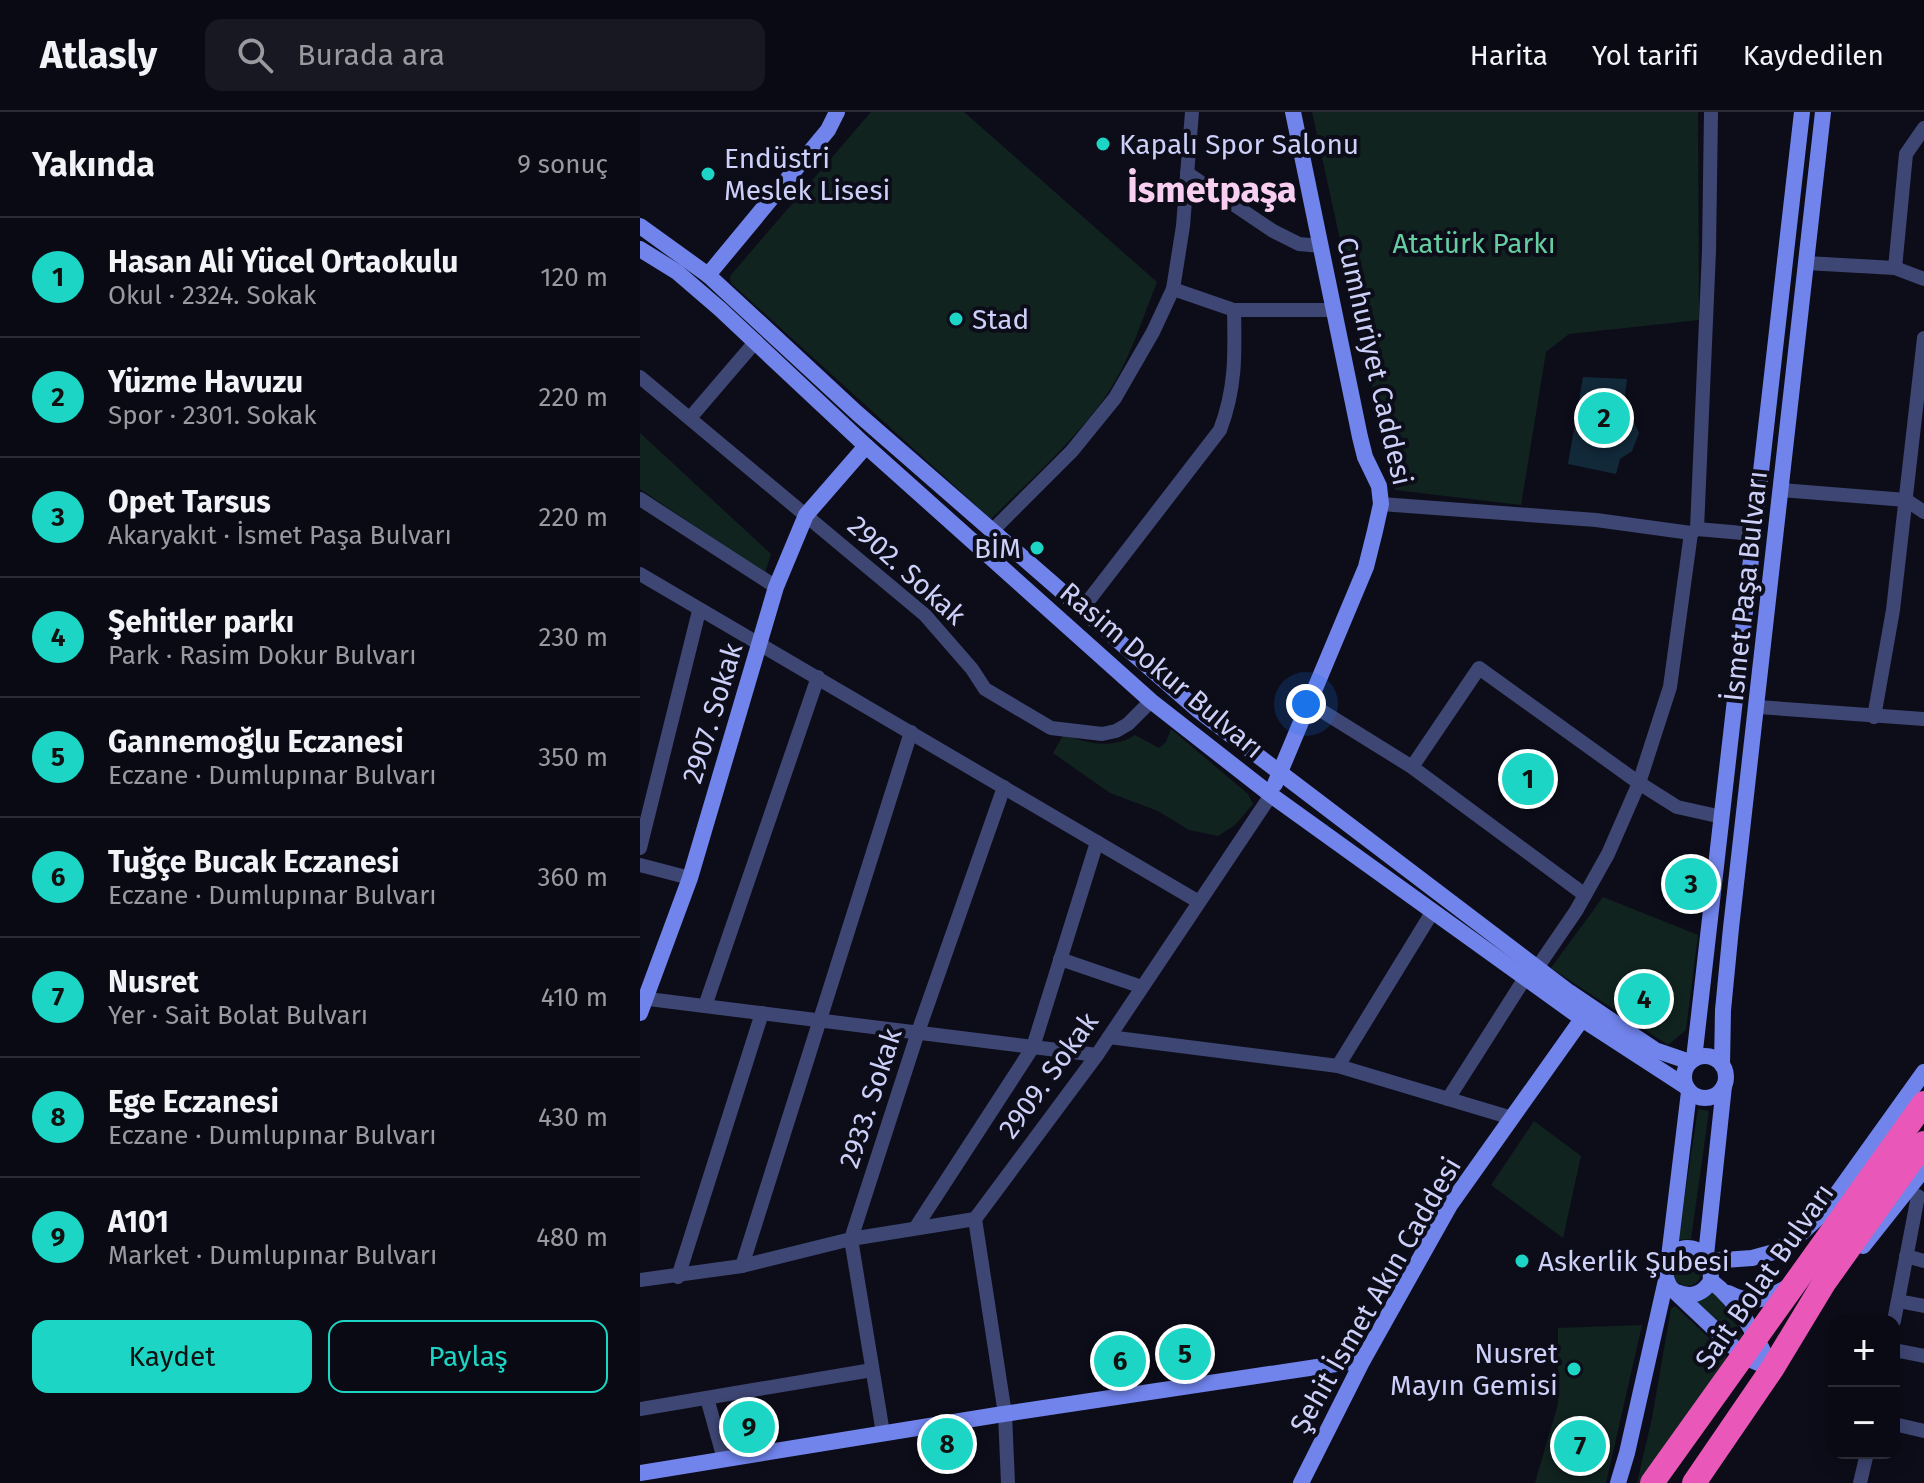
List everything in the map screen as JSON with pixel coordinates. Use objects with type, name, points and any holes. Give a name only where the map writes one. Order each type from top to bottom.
[{"type":"highway","name":"Sait Bolat Bulvarı","points":[[1652,1483],[1924,1103]]},
{"type":"highway","points":[[1694,1483],[1772,1369],[1824,1283],[1924,1143]]},
{"type":"main road","points":[[708,275],[828,130],[837,112]]},
{"type":"main road","name":"Cumhuriyet Caddesi","points":[[1271,795],[1366,567],[1381,504],[1379,486],[1365,457],[1293,112]]},
{"type":"main road","name":"İsmet Paşa Bulvarı","points":[[1692,1061],[1802,112]]},
{"type":"main road","name":"İsmet Paşa Bulvarı","points":[[1722,1065],[1723,1010],[1823,112]]},
{"type":"main road","points":[[640,226],[708,275],[857,413],[1199,711],[1531,973],[1655,1050],[1692,1061],[1712,1057],[1722,1065],[1726,1079],[1708,1258],[1718,1286],[1750,1347]]},
{"type":"main road","name":"Rasim Dokur Bulvarı","points":[[640,249],[677,272],[756,341],[866,446],[1151,701],[1271,795],[1433,911],[1531,973],[1582,1019],[1687,1089]]},
{"type":"main road","name":"2907. Sokak","points":[[641,1003],[690,878],[776,587],[806,515],[866,446]]},
{"type":"main road","name":"Şehit İsmet Akın Caddesi","points":[[1301,1483],[1363,1360],[1450,1205],[1582,1019]]},
{"type":"main road","points":[[1618,1483],[1671,1286],[1666,1264],[1687,1089],[1684,1072],[1692,1061]]},
{"type":"main road","points":[[1669,1257],[1676,1251],[1692,1248],[1708,1258],[1752,1258],[1774,1252],[1797,1237],[1823,1213],[1924,1072]]},
{"type":"main road","points":[[1687,1089],[1701,1098],[1708,1098],[1715,1096],[1724,1086]]},
{"type":"main road","points":[[1824,1283],[1916,1195],[1924,1169]]},
{"type":"main road","points":[[1718,1286],[1745,1301],[1765,1300],[1796,1282]]},
{"type":"main road","points":[[1671,1286],[1684,1295],[1718,1286]]},
{"type":"main road","points":[[1671,1286],[1750,1347],[1772,1369]]},
{"type":"main road","points":[[640,1473],[1363,1360]]},
{"type":"street","points":[[993,530],[1072,451],[1115,398],[1153,332],[1173,289],[1183,226],[1192,112]]},
{"type":"street","points":[[1448,1099],[1585,895],[1608,854],[1639,783],[1670,687],[1694,531],[1709,251],[1711,112]]},
{"type":"street","points":[[1895,268],[1906,154],[1924,128]]},
{"type":"street","points":[[1187,173],[1273,231],[1299,244],[1321,246]]},
{"type":"street","points":[[1806,263],[1895,268],[1924,279]]},
{"type":"street","points":[[1173,289],[1234,310],[1334,310]]},
{"type":"street","points":[[1082,609],[1220,430],[1231,402],[1235,361],[1234,310]]},
{"type":"street","points":[[1874,717],[1893,610],[1924,338]]},
{"type":"street","points":[[690,418],[756,341]]},
{"type":"street","name":"2902. Sokak","points":[[640,377],[925,615],[972,669],[985,689],[1051,728],[1102,734],[1128,724],[1151,701]]},
{"type":"street","points":[[1781,490],[1906,500],[1924,512]]},
{"type":"street","points":[[640,499],[776,587]]},
{"type":"street","points":[[1381,504],[1754,534]]},
{"type":"street","points":[[640,574],[1199,902]]},
{"type":"street","points":[[640,848],[699,611]]},
{"type":"street","points":[[1412,767],[1479,668],[1677,807],[1722,817]]},
{"type":"street","points":[[705,1006],[818,677]]},
{"type":"street","points":[[1309,703],[1412,767],[1585,895]]},
{"type":"street","points":[[1758,707],[1924,719]]},
{"type":"street","points":[[742,1266],[911,732]]},
{"type":"street","name":"2933. Sokak","points":[[883,1433],[851,1239],[918,1032],[1004,787]]},
{"type":"street","name":"2909. Sokak","points":[[975,1219],[1097,1055],[1271,795]]},
{"type":"street","points":[[916,1227],[1033,1047],[1097,842]]},
{"type":"street","points":[[640,865],[690,878]]},
{"type":"street","points":[[1338,1066],[1433,911]]},
{"type":"street","points":[[1060,959],[1142,987]]},
{"type":"street","points":[[641,1003],[705,1006],[1097,1055]]},
{"type":"street","points":[[678,1277],[762,1013]]},
{"type":"street","points":[[1109,1037],[1338,1066],[1512,1118]]},
{"type":"street","points":[[1895,1315],[1916,1195]]},
{"type":"street","points":[[640,1280],[742,1266],[851,1239],[975,1219],[1005,1414],[1008,1483]]},
{"type":"street","points":[[1906,1256],[1924,1261]]},
{"type":"street","points":[[1898,1301],[1924,1306]]},
{"type":"street","points":[[1900,1351],[1924,1356]]},
{"type":"street","points":[[640,1409],[872,1370]]},
{"type":"street","points":[[707,1398],[724,1459]]},
{"type":"street","points":[[1900,1425],[1924,1431]]},
{"type":"street","points":[[1860,1483],[1866,1459]]},
{"type":"green space","name":"Stad","points":[[871,112],[964,112],[1157,282],[1128,355],[1106,396],[1066,444],[991,519],[731,283],[730,276]]},
{"type":"green space","name":"Atatürk Parkı","points":[[1312,112],[1698,112],[1699,320],[1569,334],[1546,352],[1521,505],[1395,490]]},
{"type":"green space","points":[[640,433],[771,554],[765,573],[640,489]]},
{"type":"green space","points":[[1171,729],[1248,794],[1253,804],[1235,825],[1218,836],[1189,830],[1158,811],[1110,793],[1053,753],[1064,734],[1100,744],[1118,742],[1135,735],[1159,748],[1166,742]]},
{"type":"green space","points":[[1603,897],[1698,935],[1686,1030],[1668,1045],[1551,968]]},
{"type":"green space","points":[[1698,1109],[1709,1111],[1691,1239],[1678,1240]]},
{"type":"green space","points":[[1534,1121],[1581,1156],[1563,1238],[1491,1185]]},
{"type":"green space","points":[[1687,1258],[1697,1262],[1701,1272],[1697,1282],[1687,1286],[1677,1282],[1673,1272],[1677,1262]]},
{"type":"green space","points":[[1714,1289],[1745,1339],[1736,1343],[1697,1302]]},
{"type":"green space","points":[[1675,1306],[1725,1353],[1727,1360],[1643,1483],[1637,1483],[1671,1309]]},
{"type":"green space","points":[[1642,1325],[1606,1483],[1535,1483],[1558,1404],[1558,1328]]},
{"type":"water","points":[[1583,377],[1627,379],[1624,402],[1639,433],[1632,451],[1620,459],[1616,474],[1568,464]]},
{"type":"place","name":"Kapalı Spor Salonu","points":[[1103,144]]},
{"type":"place","name":"Endüstri Meslek Lisesi","points":[[708,174]]},
{"type":"place","name":"Stad","points":[[956,319]]},
{"type":"place","name":"Yüzme Havuzu","points":[[1604,418]]},
{"type":"place","name":"BİM","points":[[1037,548]]},
{"type":"place","name":"Hasan Ali Yücel Ortaokulu","points":[[1528,779]]},
{"type":"place","name":"Opet Tarsus","points":[[1691,884]]},
{"type":"place","name":"Şehitler parkı","points":[[1644,999]]},
{"type":"place","name":"Askerlik Şubesi","points":[[1522,1261]]},
{"type":"place","name":"Gannemoğlu Eczanesi","points":[[1185,1354]]},
{"type":"place","name":"Tuğçe Bucak Eczanesi","points":[[1120,1361]]},
{"type":"place","name":"Nusret Mayın Gemisi","points":[[1574,1369]]},
{"type":"place","name":"A101","points":[[749,1427]]},
{"type":"place","name":"Ege Eczanesi","points":[[947,1444]]},
{"type":"place","name":"Nusret","points":[[1580,1446]]},
{"type":"district","name":"İsmetpaşa","points":[[1212,189]]}]
